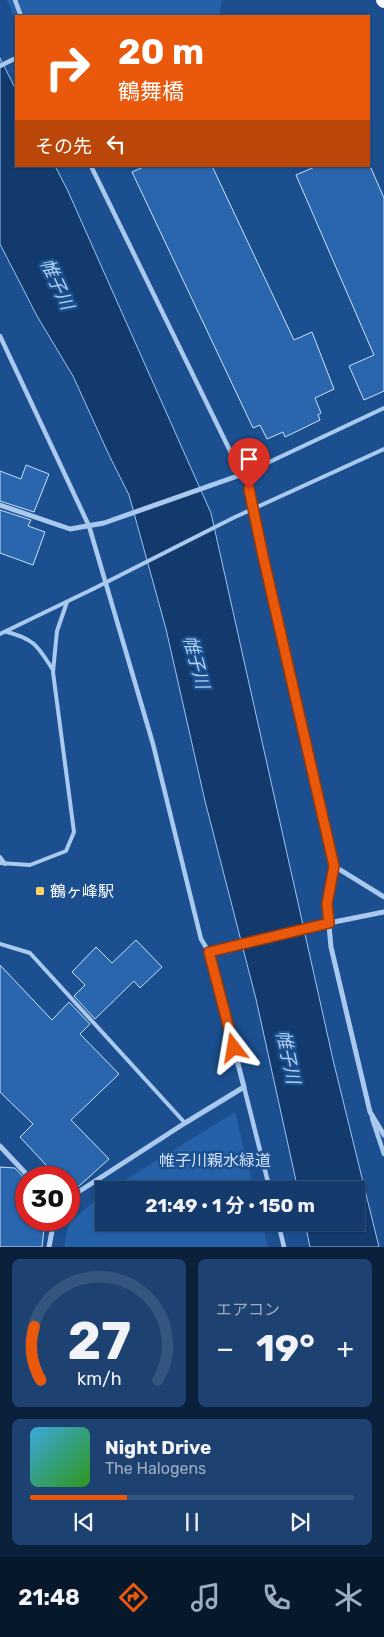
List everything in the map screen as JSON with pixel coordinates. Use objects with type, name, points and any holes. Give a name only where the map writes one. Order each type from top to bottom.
[{"type":"street","points":[[15,0],[21,15]]},
{"type":"street","points":[[0,66],[15,58]]},
{"type":"street","points":[[91,167],[235,461],[246,473],[263,556],[334,866],[327,904],[331,947],[370,1112],[384,1154]]},
{"type":"street","points":[[0,336],[89,526],[153,744],[201,939],[209,952],[268,1181]]},
{"type":"street","points":[[0,505],[70,529],[104,523],[246,473]]},
{"type":"street","points":[[334,866],[384,897]]},
{"type":"street","points":[[209,952],[329,923],[384,912]]},
{"type":"street","points":[[80,1191],[244,1087]]},
{"type":"street","points":[[370,1112],[384,1135]]},
{"type":"street","points":[[0,1146],[19,1166]]},
{"type":"street","points":[[48,1247],[52,1231]]},
{"type":"street","points":[[280,1231],[284,1247]]},
{"type":"lane","points":[[246,473],[384,408]]},
{"type":"lane","points":[[0,634],[233,518],[384,449]]},
{"type":"lane","points":[[0,857],[2,864],[30,865],[66,851],[74,832],[54,672],[57,632],[67,602]]},
{"type":"lane","points":[[7,632],[24,636],[39,648],[54,672]]},
{"type":"lane","points":[[0,944],[30,953],[185,1123]]},
{"type":"green space","points":[[7,0],[222,0],[219,15],[15,15],[15,19]]},
{"type":"green space","name":"帷子川親水緑道","points":[[235,1112],[252,1181],[124,1181]]},
{"type":"green space","points":[[95,1201],[95,1231],[264,1231],[268,1247],[64,1247],[67,1231],[80,1231],[80,1214]]},
{"type":"water","name":"帷子川","points":[[0,58],[15,88],[15,167],[56,167],[211,513],[334,1064],[363,1181],[296,1181],[256,999],[205,801],[166,629],[129,495],[73,376],[37,316],[0,244]]},
{"type":"water","points":[[365,1190],[379,1247],[310,1247],[307,1231],[365,1231]]},
{"type":"building","points":[[370,166],[384,198],[384,391],[364,400],[349,366],[374,355],[296,175],[315,167]]},
{"type":"building","points":[[144,167],[212,167],[294,340],[312,332],[334,389],[315,398],[321,413],[318,415],[320,420],[285,437],[283,432],[267,439],[260,425],[253,428],[132,172]]},
{"type":"building","points":[[26,465],[49,474],[34,512],[0,501],[0,471],[21,479]]},
{"type":"building","points":[[0,510],[31,520],[28,526],[45,532],[33,565],[0,553]]},
{"type":"building","points":[[136,940],[162,967],[140,988],[134,981],[95,1019],[74,996],[85,985],[72,972],[96,947],[112,963]]},
{"type":"building","points":[[0,965],[52,1020],[69,1002],[90,1024],[80,1034],[119,1074],[71,1120],[109,1159],[80,1185],[80,1166],[47,1166],[20,1137],[33,1124],[0,1092]]},
{"type":"building","points":[[0,1167],[15,1168],[15,1231],[44,1231],[42,1247],[0,1247]]},
{"type":"place","name":"鶴ヶ峰駅","points":[[40,891]]},
{"type":"route","points":[[234,1048],[209,952],[329,923],[327,904],[334,866],[249,489]]}]
